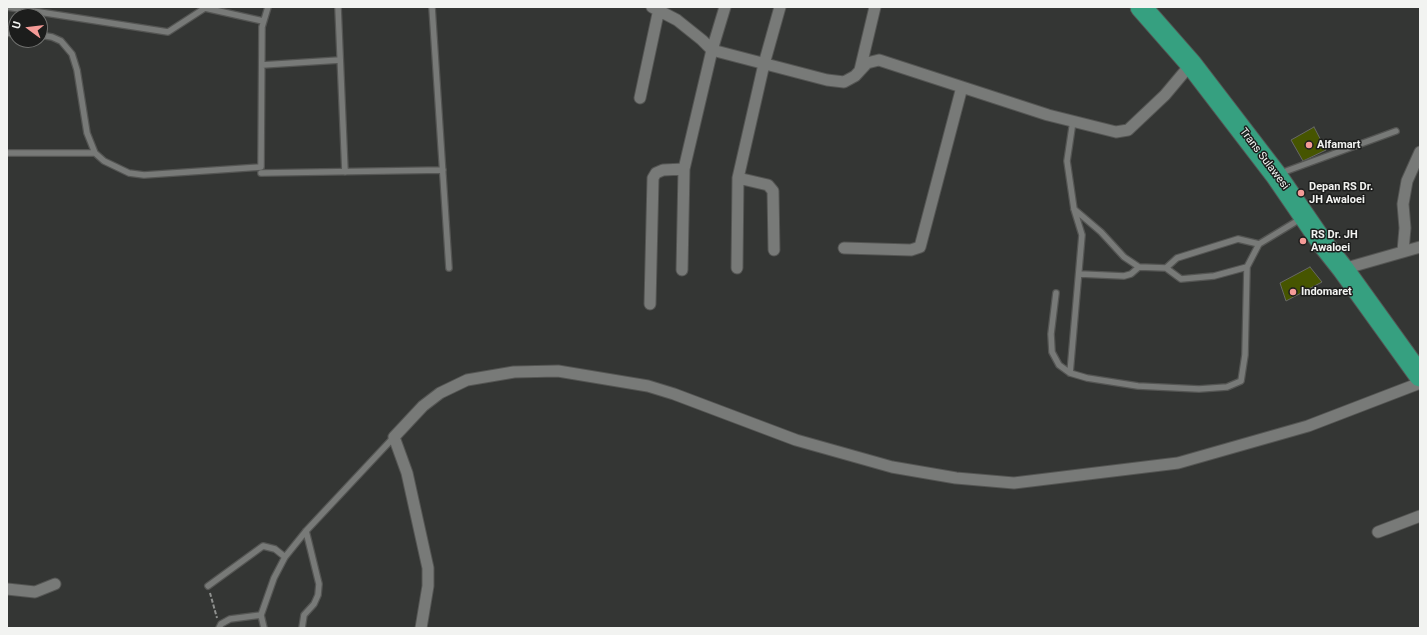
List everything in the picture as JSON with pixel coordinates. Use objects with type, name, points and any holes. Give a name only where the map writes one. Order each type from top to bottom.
[{"type":"highway","name":"Trans Sulawesi","points":[[1141,7],[1191,64],[1276,175],[1420,376]]},
{"type":"street","points":[[682,270],[684,169],[712,50],[725,7]]},
{"type":"street","points":[[737,268],[738,178],[764,64],[780,7]]},
{"type":"street","points":[[860,71],[875,7]]},
{"type":"street","points":[[640,98],[656,8],[702,40],[712,50],[827,80],[844,82],[855,76],[867,63],[879,60],[1073,121],[1116,132],[1128,130],[1166,95],[1191,64]]},
{"type":"street","points":[[844,248],[911,250],[920,247],[962,87]]},
{"type":"street","points":[[1403,251],[1405,228],[1403,204],[1407,182],[1420,152]]},
{"type":"street","points":[[650,304],[653,178],[656,173],[663,170],[684,169]]},
{"type":"street","points":[[738,178],[768,185],[773,191],[774,250]]},
{"type":"street","points":[[1344,269],[1420,247]]},
{"type":"street","points":[[421,628],[428,586],[428,568],[407,472],[394,436],[423,406],[440,393],[467,380],[514,372],[558,371],[648,386],[674,394],[796,440],[892,467],[956,478],[1014,483],[1178,463],[1308,426],[1420,383]]},
{"type":"street","points":[[1378,532],[1420,516]]},
{"type":"street","points":[[7,589],[35,592],[55,584]]},
{"type":"lane","points":[[7,7],[168,32],[205,8],[263,21]]},
{"type":"lane","points":[[48,36],[61,41],[72,54],[77,70],[87,133],[95,153],[114,167],[129,173],[144,175],[261,167],[263,21],[268,7]]},
{"type":"lane","points":[[338,7],[345,172]]},
{"type":"lane","points":[[432,7],[449,268]]},
{"type":"lane","points":[[262,65],[340,60]]},
{"type":"lane","points":[[1070,373],[1080,274],[1082,235],[1074,209],[1067,161],[1073,121]]},
{"type":"lane","points":[[1276,175],[1396,131]]},
{"type":"lane","points":[[7,153],[95,153]]},
{"type":"lane","points":[[261,173],[443,170]]},
{"type":"lane","points":[[1074,209],[1101,232],[1124,257],[1138,267],[1166,268],[1181,279],[1214,276],[1247,267]]},
{"type":"lane","points":[[1056,294],[1051,334],[1052,352],[1059,365],[1070,373],[1087,378],[1138,386],[1199,389],[1226,387],[1241,381],[1245,355],[1247,267],[1258,244],[1305,216]]},
{"type":"lane","points":[[1166,268],[1177,258],[1238,239],[1258,244]]},
{"type":"lane","points":[[1080,274],[1124,276],[1131,274],[1138,267]]},
{"type":"lane","points":[[264,628],[261,615],[268,593],[285,557],[306,530],[394,436]]},
{"type":"lane","points":[[302,628],[304,615],[314,604],[318,596],[319,584],[306,530]]},
{"type":"lane","points":[[208,586],[263,546],[275,549],[285,557]]},
{"type":"lane","points":[[219,627],[230,619],[261,615]]},
{"type":"path","points":[[208,586],[219,627]]},
{"type":"building","name":"Alfamart","points":[[1314,127],[1326,150],[1303,161],[1291,140]]},
{"type":"building","name":"Indomaret","points":[[1310,267],[1322,282],[1286,301],[1280,283]]},
{"type":"place","name":"Alfamart","points":[[1309,145]]},
{"type":"place","name":"Depan RS Dr. JH Awaloei","points":[[1301,193]]},
{"type":"place","name":"RS Dr. JH Awaloei","points":[[1303,241]]},
{"type":"place","name":"Indomaret","points":[[1293,292]]}]
